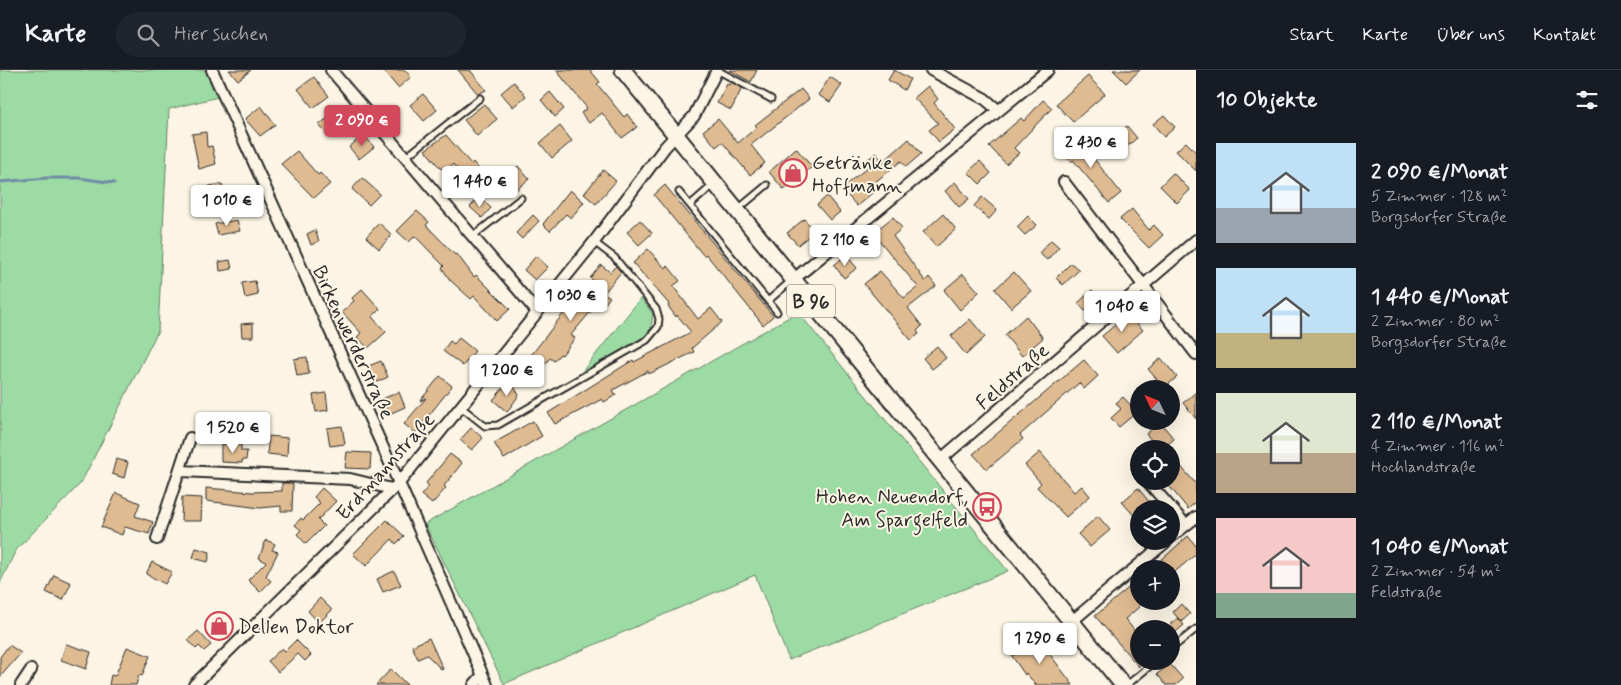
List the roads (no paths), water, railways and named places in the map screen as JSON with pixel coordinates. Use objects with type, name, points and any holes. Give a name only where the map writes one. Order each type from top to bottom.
[{"type":"main road","name":"B 96","points":[[623,70],[1071,622],[1125,685]]},
{"type":"street","name":"Birkenwerderstraße","points":[[212,70],[484,681]]},
{"type":"street","points":[[331,70],[538,312]]},
{"type":"street","name":"Erdmannstraße","points":[[194,685],[396,486],[594,242],[676,135],[694,116],[717,70]]},
{"type":"street","points":[[931,70],[984,99],[998,110]]},
{"type":"street","points":[[794,279],[1048,70]]},
{"type":"street","points":[[1064,182],[1196,354]]},
{"type":"street","name":"Feldstraße","points":[[940,460],[1196,240]]},
{"type":"street","points":[[157,539],[181,471],[190,438]]},
{"type":"street","points":[[181,471],[350,479],[396,486]]},
{"type":"street","points":[[1155,490],[1186,525]]},
{"type":"street","points":[[1180,530],[1196,517]]},
{"type":"street","points":[[1071,622],[1156,550]]},
{"type":"street","points":[[21,685],[31,670]]},
{"type":"street","points":[[474,685],[484,681]]},
{"type":"lane","points":[[717,70],[771,99]]},
{"type":"lane","points":[[406,158],[480,98]]},
{"type":"lane","points":[[690,205],[715,183]]},
{"type":"lane","points":[[737,210],[767,185]]},
{"type":"lane","points":[[679,192],[777,312]]},
{"type":"lane","points":[[473,236],[521,198]]},
{"type":"lane","points":[[461,407],[485,426],[498,425],[647,340],[653,334],[659,319],[656,309],[615,258],[594,242]]},
{"type":"lane","points":[[768,301],[794,279]]},
{"type":"lane","points":[[1180,642],[1196,629]]},
{"type":"lane","points":[[1125,685],[1144,670]]},
{"type":"waterway","points":[[0,182],[47,178],[79,178],[114,183]]},
{"type":"place","name":"Getränke Hoffmann","points":[[793,173]]},
{"type":"place","name":"Hohen Neuendorf, Am Spargelfeld","points":[[987,507]]},
{"type":"place","name":"Dellen Doktor","points":[[219,626]]}]
